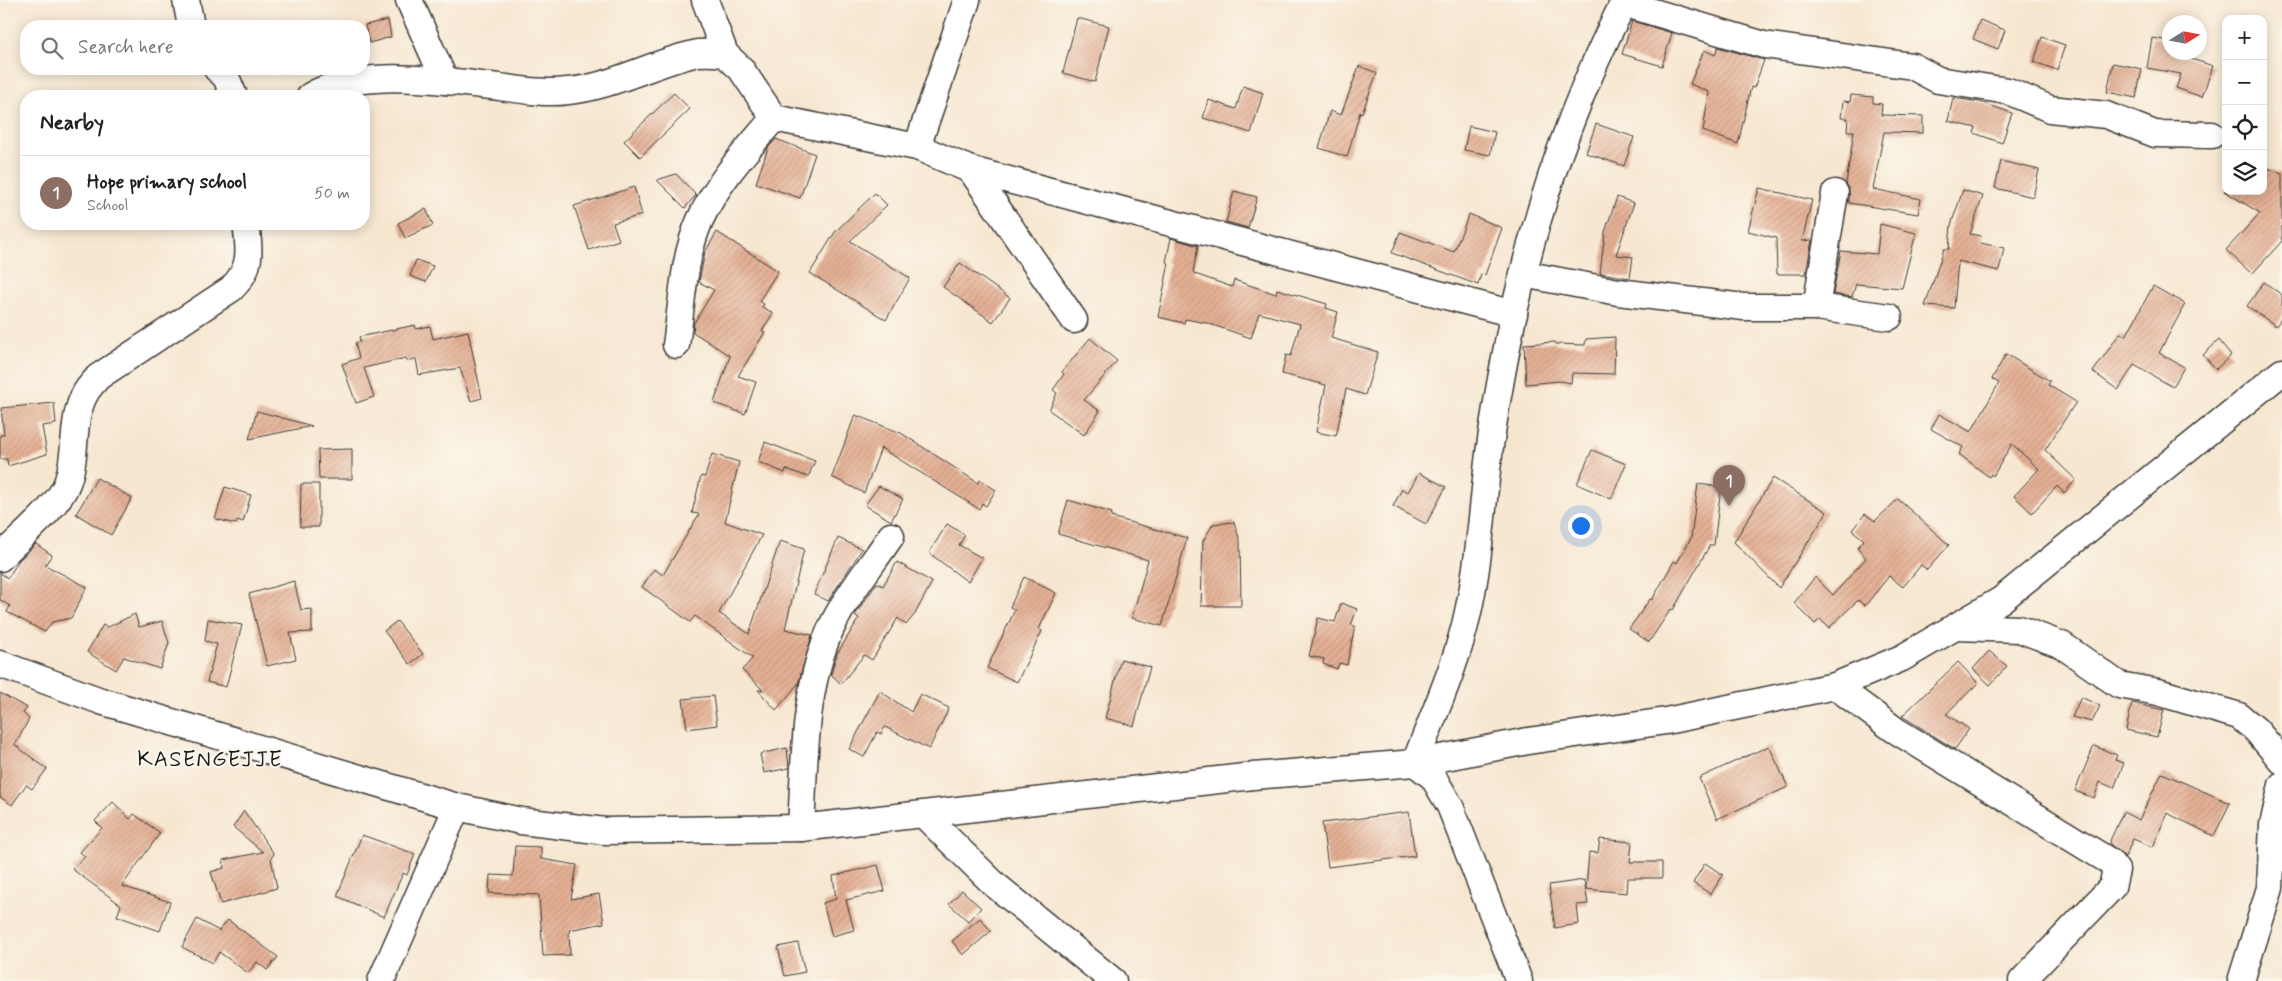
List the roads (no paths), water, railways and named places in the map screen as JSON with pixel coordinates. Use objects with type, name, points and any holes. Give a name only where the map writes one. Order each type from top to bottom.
[{"type":"street","points":[[186,0],[190,20]]},
{"type":"street","points":[[409,0],[445,81]]},
{"type":"street","points":[[705,0],[725,54],[740,69],[774,118],[917,147],[971,170],[1514,314]]},
{"type":"street","points":[[917,147],[967,0]]},
{"type":"street","points":[[1415,763],[1454,665],[1468,613],[1478,558],[1489,459],[1514,314],[1524,274],[1552,178],[1582,94],[1624,2],[1764,45],[1912,66],[1938,80],[2008,91],[2050,109],[2106,115],[2155,134],[2212,136]]},
{"type":"street","points":[[326,90],[339,85],[377,80],[445,81],[545,93],[569,91],[592,87],[700,53],[725,54]]},
{"type":"street","points":[[224,75],[231,90]]},
{"type":"street","points":[[676,345],[687,265],[699,222],[720,184],[774,118]]},
{"type":"street","points":[[971,170],[1074,320]]},
{"type":"street","points":[[1816,307],[1835,193]]},
{"type":"street","points":[[0,558],[58,499],[67,485],[72,467],[80,410],[85,393],[98,377],[231,289],[241,279],[247,268],[246,230]]},
{"type":"street","points":[[1524,274],[1618,292],[1744,307],[1816,307],[1889,317]]},
{"type":"street","points":[[0,664],[101,702],[457,807],[521,820],[605,831],[801,828],[1253,776],[1415,763],[1528,741],[1666,721],[1835,686],[1902,658],[2001,600],[2282,372]]},
{"type":"street","points":[[801,828],[808,717],[816,667],[834,621],[891,536]]},
{"type":"street","points":[[1955,627],[2019,629],[2062,645],[2119,685],[2158,692],[2239,716],[2256,730],[2282,761]]},
{"type":"street","points":[[1835,686],[1895,730],[2109,861],[2116,870],[2112,887],[2022,981]]},
{"type":"street","points":[[1415,763],[1433,777],[1450,806],[1519,981]]},
{"type":"street","points":[[2242,981],[2276,891],[2273,825],[2282,785]]},
{"type":"street","points":[[381,981],[457,807]]},
{"type":"street","points":[[924,815],[994,884],[1112,981]]},
{"type":"place","name":"Hope primary school","points":[[1729,506]]},
{"type":"district","name":"KASENGEJJE","points":[[210,758]]}]
